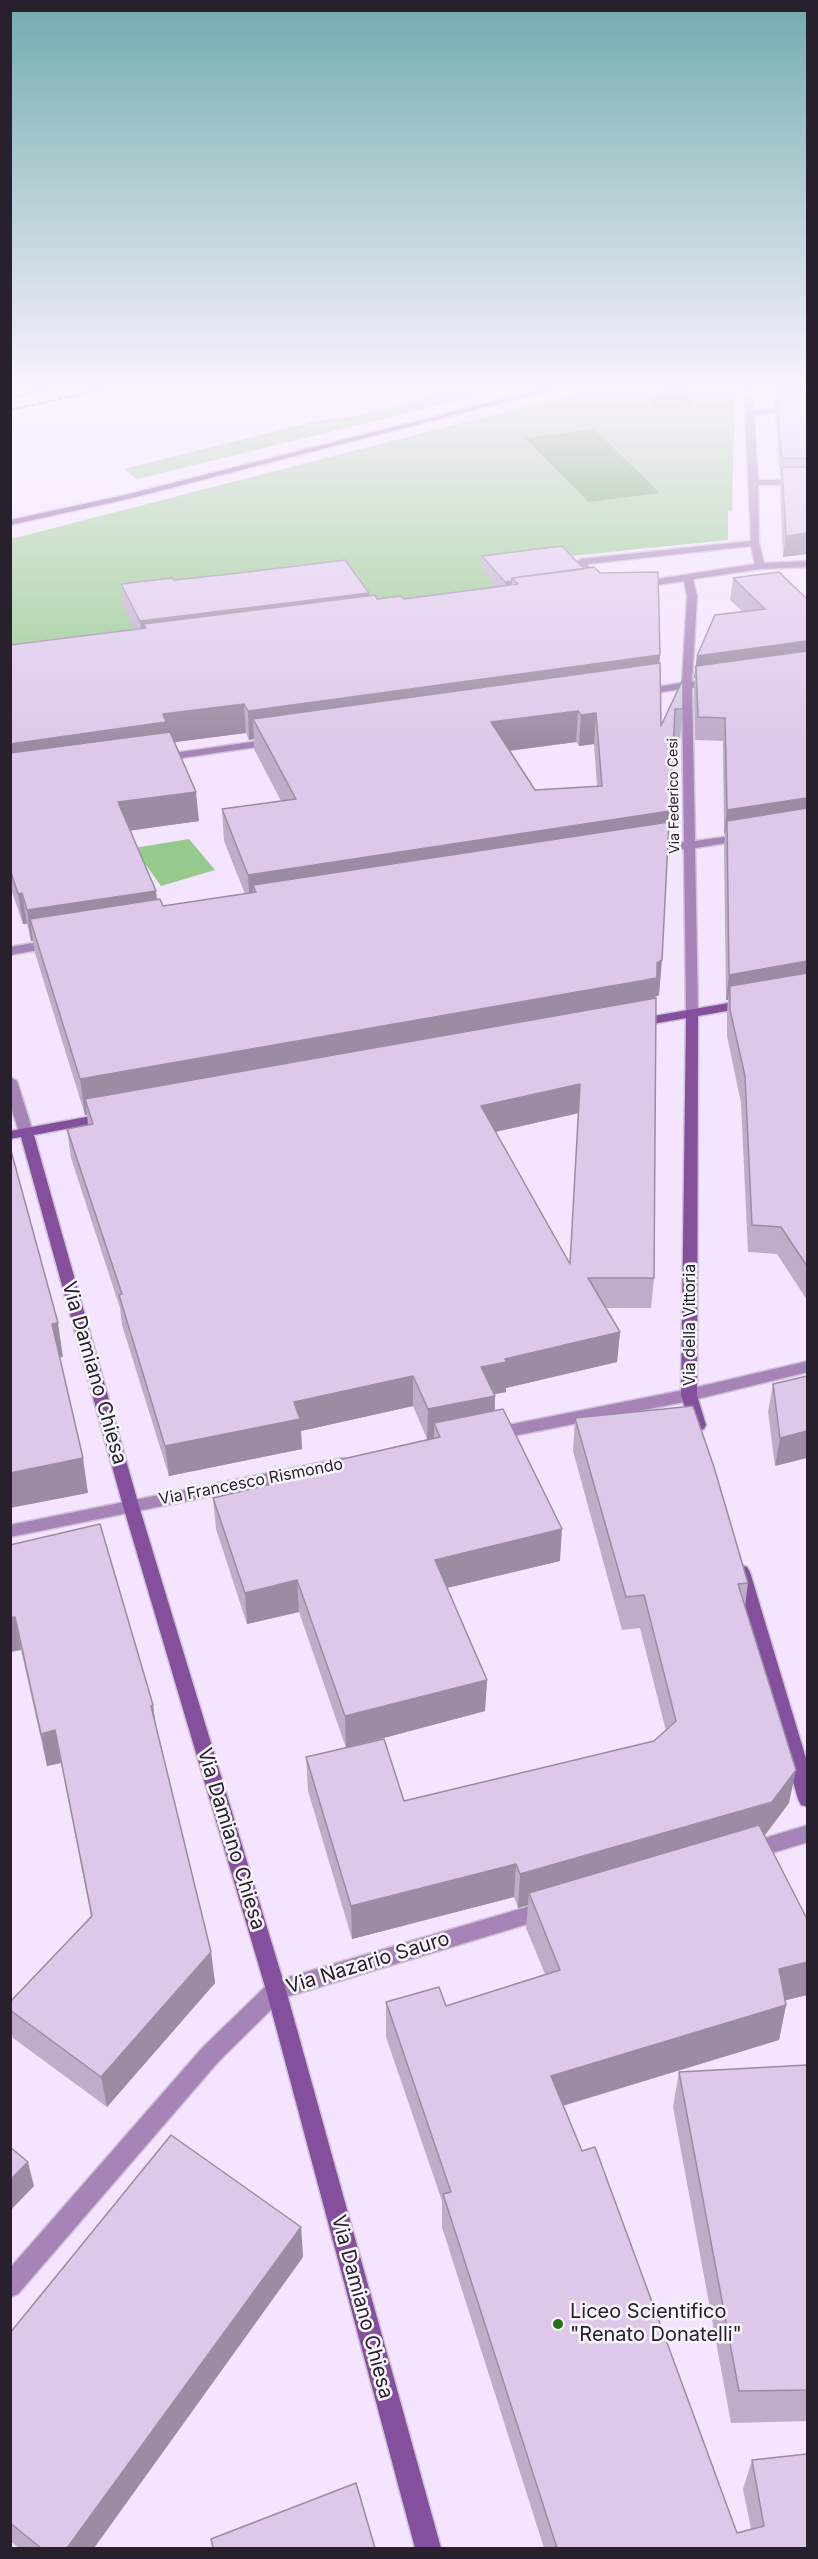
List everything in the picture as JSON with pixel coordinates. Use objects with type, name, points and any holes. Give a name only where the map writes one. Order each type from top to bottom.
[{"type":"street","points":[[10,514],[48,508]]},
{"type":"street","points":[[10,523],[74,508]]},
{"type":"street","points":[[10,529],[84,508]]},
{"type":"street","points":[[754,508],[755,543],[760,566],[776,579]]},
{"type":"street","points":[[600,590],[580,562],[755,543]]},
{"type":"street","points":[[633,585],[760,566],[807,564]]},
{"type":"street","name":"Via Federico Cesi","points":[[688,578],[692,596],[687,686],[692,1013]]},
{"type":"street","points":[[588,591],[611,588]]},
{"type":"street","points":[[630,694],[720,681]]},
{"type":"street","points":[[151,759],[279,741]]},
{"type":"street","points":[[632,854],[761,834]]},
{"type":"street","points":[[10,951],[69,941]]},
{"type":"street","points":[[623,1025],[757,1002]]},
{"type":"street","name":"Via della Vittoria","points":[[692,1013],[689,1395],[703,1440]]},
{"type":"street","points":[[10,1081],[18,1133],[124,1114]]},
{"type":"street","name":"Via Damiano Chiesa","points":[[18,1133],[276,1990],[428,2548]]},
{"type":"street","points":[[480,1436],[689,1395],[807,1366]]},
{"type":"street","name":"Via Francesco Rismondo","points":[[10,1531],[363,1460]]},
{"type":"street","points":[[735,1552],[807,1799]]},
{"type":"street","points":[[730,1856],[807,1833]]},
{"type":"street","name":"Via Nazario Sauro","points":[[10,2286],[210,2054],[276,1990],[561,1906]]},
{"type":"shaded area","points":[[130,508],[732,508],[732,512],[728,511],[728,540],[561,557],[580,581],[11,654],[11,539]]},
{"type":"shaded area","points":[[189,839],[215,870],[161,886],[134,848]]},
{"type":"building","points":[[784,508],[807,508],[807,533],[786,536]]},
{"type":"building","points":[[562,546],[584,569],[512,578],[512,581],[505,582],[482,556]]},
{"type":"building","points":[[345,560],[369,593],[140,621],[121,584],[222,575]]},
{"type":"building","points":[[594,567],[600,573],[658,572],[660,655],[248,711],[244,704],[163,714],[166,722],[10,744],[10,645],[146,628],[144,624],[375,595],[377,599],[401,596],[404,599],[518,584],[512,578]]},
{"type":"building","points":[[779,572],[807,599],[807,641],[697,656],[715,615],[765,609],[733,578]]},
{"type":"building","points":[[807,651],[807,798],[727,810],[725,718],[698,717],[696,666]]},
{"type":"building","points":[[660,663],[661,726],[683,679],[683,709],[675,709],[670,811],[248,875],[222,809],[296,799],[253,719]],"holes":[[[578,711],[581,715],[596,713],[602,786],[535,790],[491,722]]]},
{"type":"building","points":[[170,732],[196,792],[118,802],[156,891],[27,910],[22,893],[18,894],[10,869],[10,753]]},
{"type":"building","points":[[807,808],[807,961],[729,975],[727,821]]},
{"type":"building","points":[[669,822],[662,960],[657,963],[657,978],[80,1079],[30,919],[160,899],[163,906],[256,892],[253,885]]},
{"type":"building","points":[[807,973],[807,1266],[781,1227],[752,1225],[745,1076],[730,1010],[730,986]]},
{"type":"building","points":[[656,998],[654,1278],[588,1278],[620,1332],[505,1359],[507,1362],[481,1367],[495,1396],[428,1409],[413,1376],[294,1402],[300,1419],[165,1446],[119,1295],[122,1294],[67,1129],[93,1124],[85,1099]],"holes":[[[580,1084],[570,1264],[481,1106]]]},
{"type":"building","points":[[10,1147],[58,1323],[52,1324],[83,1458],[10,1473]]},
{"type":"building","points":[[807,1376],[807,1431],[780,1438],[773,1384]]},
{"type":"building","points":[[693,1406],[714,1467],[748,1583],[738,1584],[796,1770],[772,1802],[520,1874],[516,1864],[351,1906],[306,1757],[384,1739],[404,1801],[654,1741],[676,1721],[644,1595],[626,1597],[575,1418]]},
{"type":"building","points":[[503,1409],[562,1529],[435,1560],[487,1680],[345,1716],[297,1580],[245,1593],[213,1498],[326,1471],[325,1463],[440,1437],[434,1423]]},
{"type":"building","points":[[100,1524],[153,1705],[151,1706],[211,1952],[101,2077],[10,2010],[10,2002],[92,1916],[55,1730],[41,1734],[15,1617],[10,1618],[10,1545]]},
{"type":"building","points":[[759,1825],[807,1919],[807,1962],[779,1969],[786,2005],[551,2076],[582,2151],[595,2147],[737,2533],[764,2526],[752,2460],[807,2454],[807,2548],[557,2548],[443,2194],[451,2192],[386,2002],[439,1987],[446,2006],[560,1970],[529,1893]]},
{"type":"building","points":[[807,2065],[807,2390],[739,2391],[679,2072]]},
{"type":"building","points":[[171,2135],[301,2227],[67,2548],[41,2548],[10,2523],[10,2333]]},
{"type":"building","points":[[10,2147],[28,2162],[10,2180]]},
{"type":"building","points":[[356,2483],[375,2548],[213,2548],[211,2539]]},
{"type":"place","name":"Liceo Scientifico \"Renato Donatelli\"","points":[[558,2324]]}]
